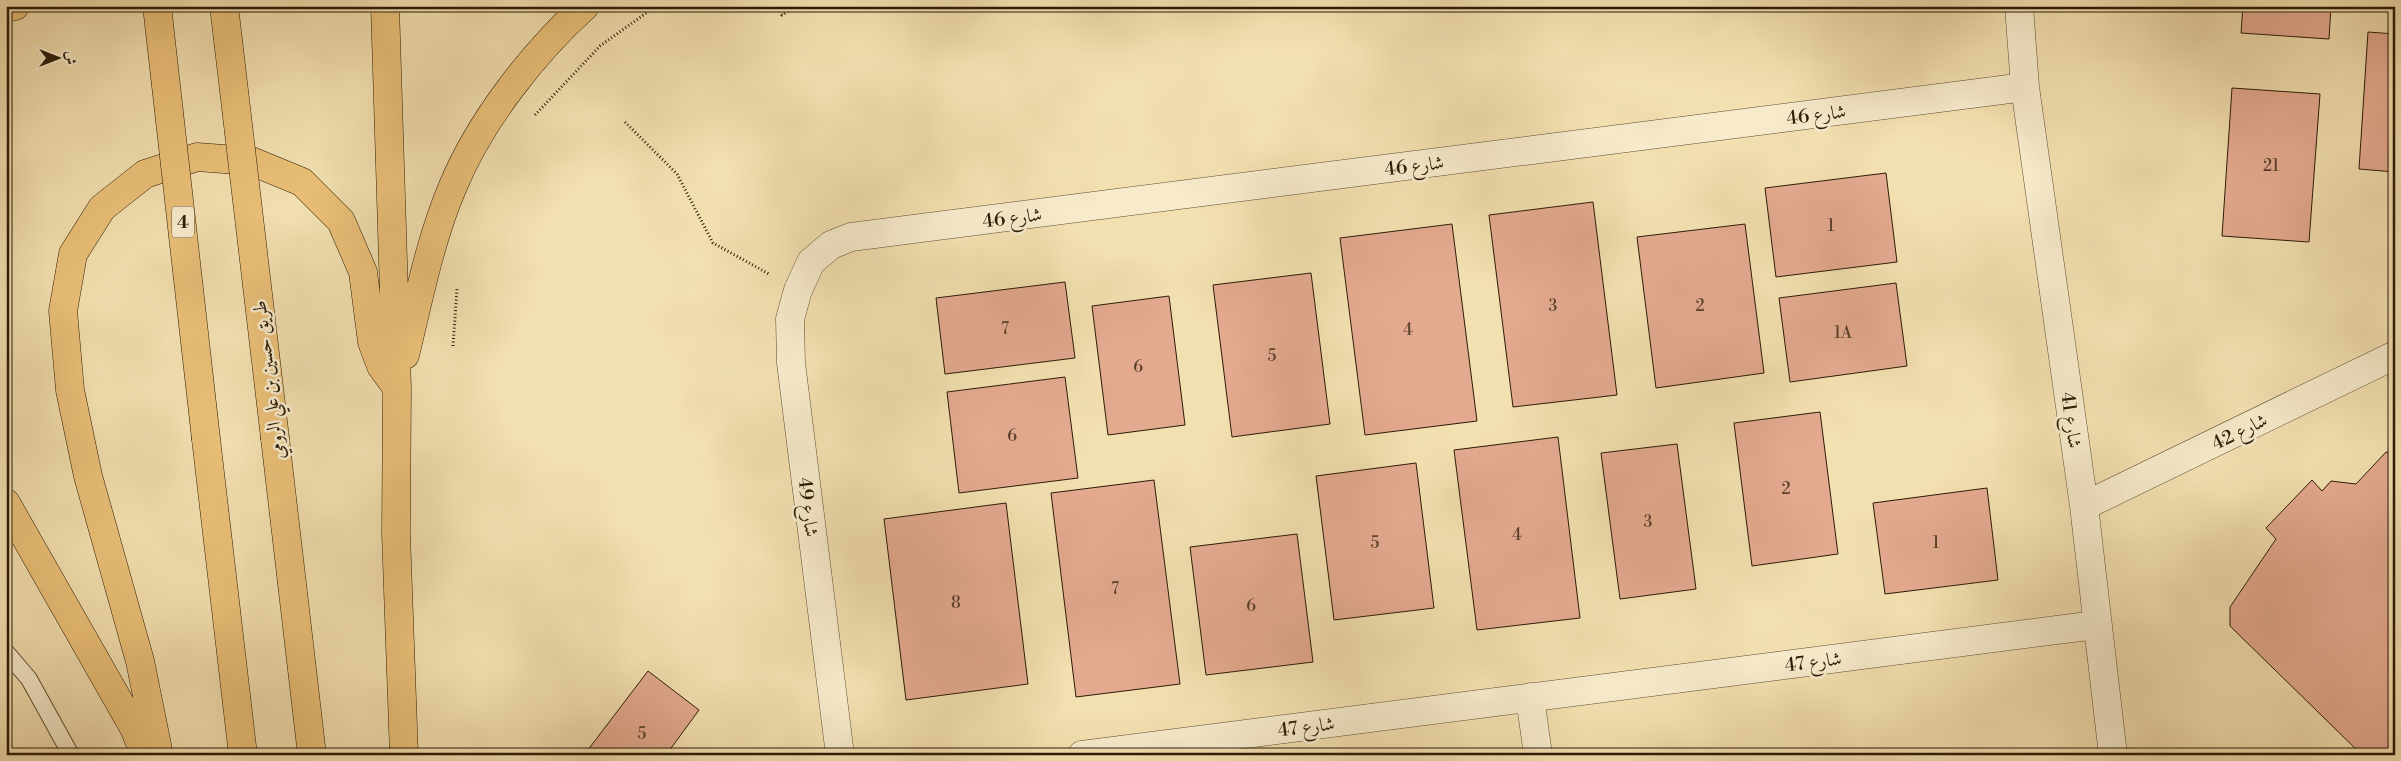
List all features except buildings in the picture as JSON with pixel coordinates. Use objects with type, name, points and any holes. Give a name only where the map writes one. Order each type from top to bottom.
[{"type":"highway","points":[[6,8],[15,6]]},
{"type":"highway","name":"4","points":[[157,6],[243,755]]},
{"type":"highway","name":"طريق حسين بن علي الرومي","points":[[224,6],[312,755]]},
{"type":"highway","points":[[385,6],[397,388],[396,534],[404,755]]},
{"type":"highway","points":[[397,388],[434,236],[453,185],[478,138],[508,92],[554,38],[585,6]]},
{"type":"highway","points":[[159,755],[140,661],[88,476],[70,390],[63,311],[69,273],[73,254],[102,208],[145,174],[197,158],[251,161],[302,182],[341,221],[363,272],[372,342],[381,366],[397,388]]},
{"type":"highway","points":[[6,503],[134,728],[145,755]]},
{"type":"street","name":"شارع 41","points":[[2019,6],[2025,87],[2084,506],[2096,624],[2113,755]]},
{"type":"street","name":"شارع 46","points":[[811,262],[831,246],[852,237],[2025,87]]},
{"type":"street","name":"شارع 49","points":[[811,262],[798,290],[790,319],[790,363],[840,755]]},
{"type":"street","name":"شارع 42","points":[[2084,506],[2395,356]]},
{"type":"street","name":"شارع 47","points":[[1082,755],[2096,624]]},
{"type":"street","points":[[1530,698],[1538,755]]},
{"type":"lane","points":[[6,652],[29,679],[71,755]]},
{"type":"path","points":[[532,118],[600,46],[656,6]]},
{"type":"path","points":[[775,6],[782,15],[797,6]]},
{"type":"path","points":[[625,122],[676,174],[714,243],[798,290]]},
{"type":"path","points":[[454,346],[458,281]]}]
